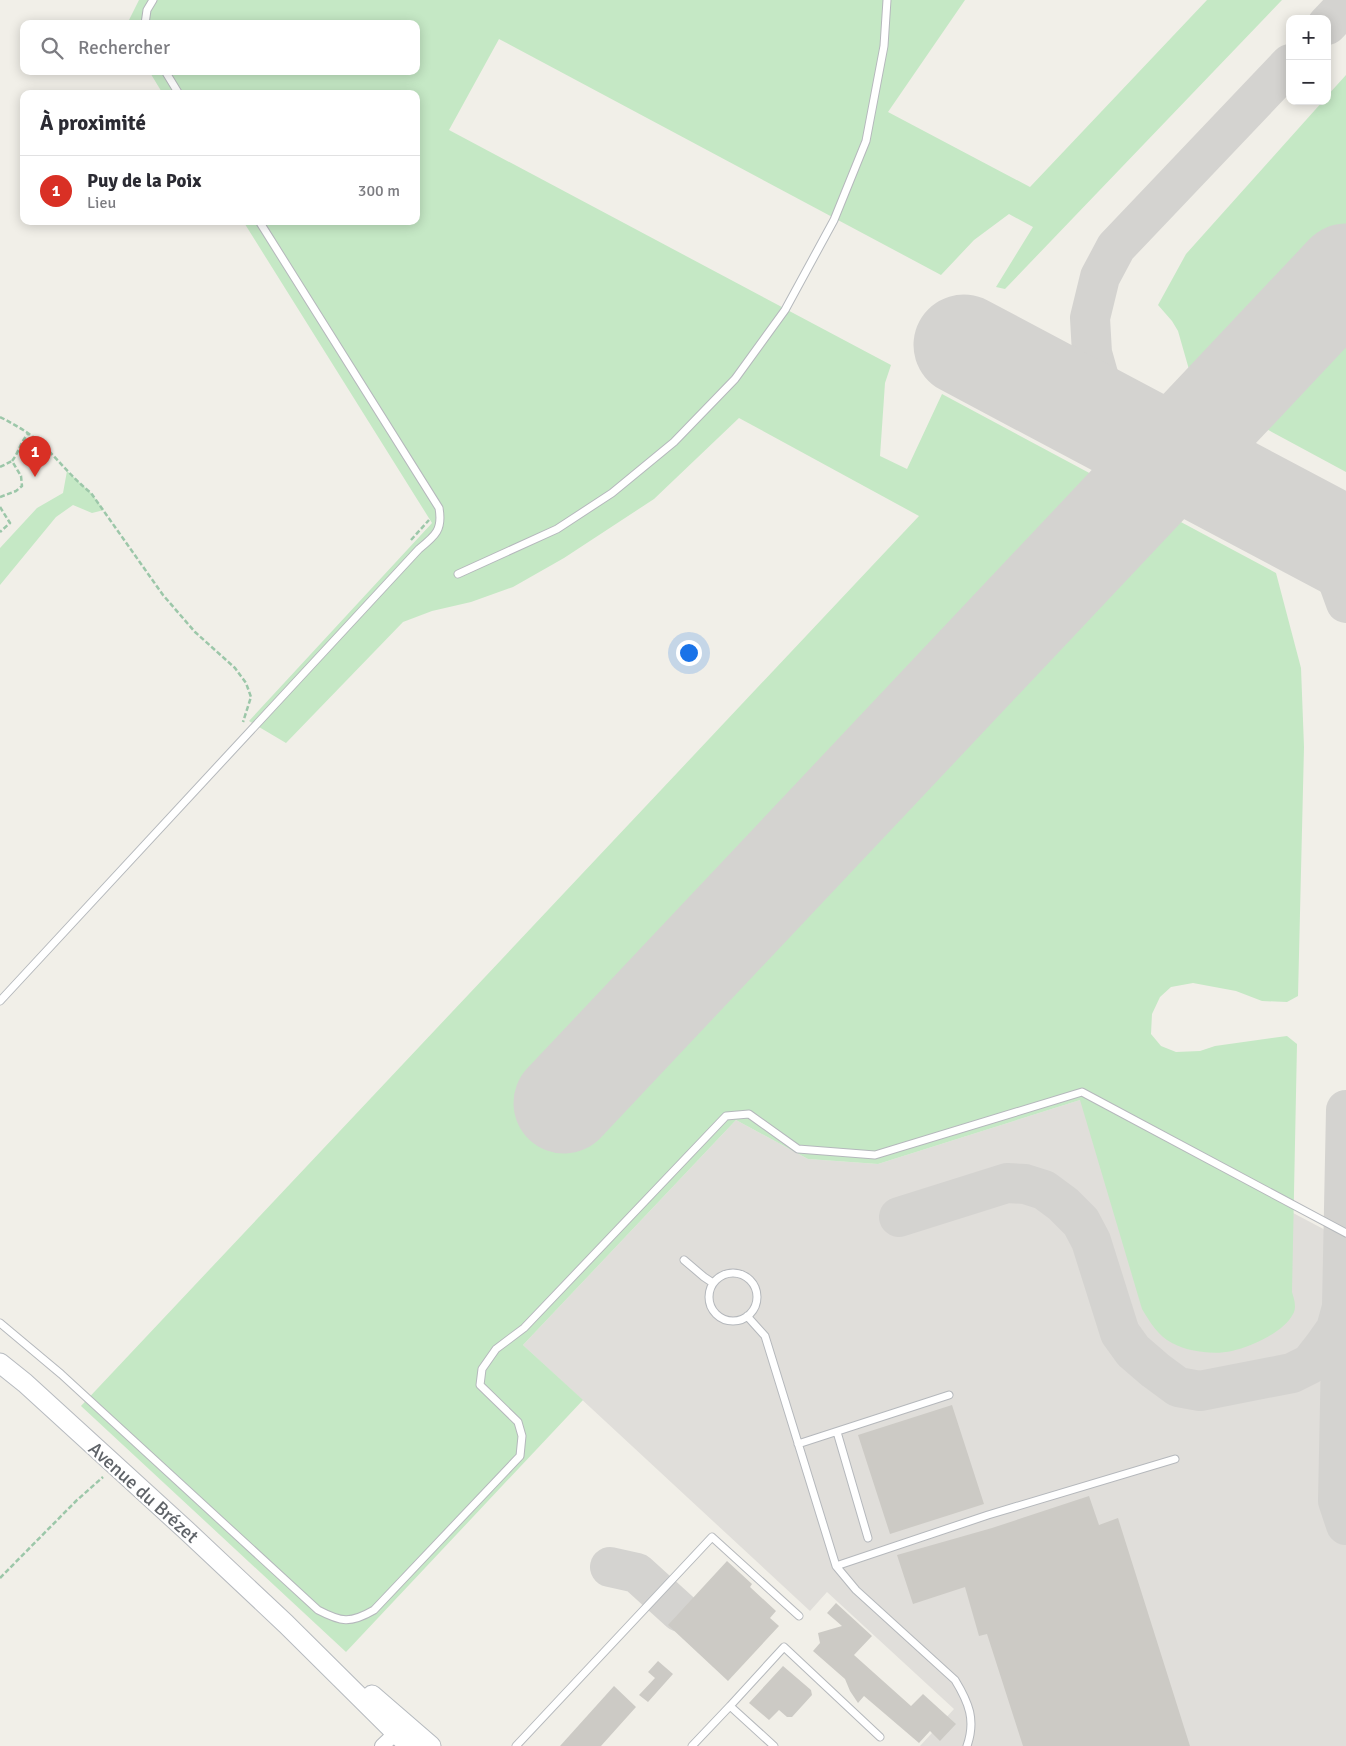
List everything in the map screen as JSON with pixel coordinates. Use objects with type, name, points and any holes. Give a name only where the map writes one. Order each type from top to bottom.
[{"type":"main road","name":"Avenue du Brézet","points":[[0,1363],[286,1624],[398,1737],[431,1746]]},
{"type":"lane","points":[[145,20],[147,10],[153,0]]},
{"type":"lane","points":[[458,574],[557,528],[612,493],[674,442],[735,379],[785,310],[834,220],[866,141],[884,46],[887,0]]},
{"type":"lane","points":[[167,75],[176,90]]},
{"type":"lane","points":[[0,1001],[419,549],[435,536],[441,518],[439,508],[262,225]]},
{"type":"lane","points":[[0,1323],[61,1374],[318,1610],[334,1619],[349,1621],[361,1618],[374,1610],[520,1456],[522,1436],[518,1422],[480,1385],[482,1368],[496,1349],[524,1328],[726,1116],[749,1114],[798,1149],[875,1155],[1082,1092],[1346,1232]]},
{"type":"lane","points":[[684,1260],[714,1283]]},
{"type":"lane","points":[[735,1272],[750,1278],[758,1300],[755,1308],[747,1316],[736,1321],[721,1318],[711,1306],[709,1298],[710,1290],[714,1283],[719,1277],[727,1273],[735,1272]]},
{"type":"lane","points":[[747,1316],[765,1336],[836,1566],[856,1590],[955,1680],[965,1696],[972,1718],[967,1746]]},
{"type":"lane","points":[[798,1444],[949,1395]]},
{"type":"lane","points":[[837,1432],[868,1538]]},
{"type":"lane","points":[[836,1566],[988,1515],[1175,1459]]},
{"type":"lane","points":[[516,1746],[712,1536],[798,1616]]},
{"type":"lane","points":[[692,1746],[784,1647],[880,1737]]},
{"type":"lane","points":[[730,1706],[774,1746]]},
{"type":"path","points":[[0,417],[28,434],[48,450],[91,493],[163,595],[196,632],[235,668],[246,683],[251,697],[243,722]]},
{"type":"path","points":[[0,467],[12,462],[20,449],[23,439],[28,434]]},
{"type":"path","points":[[0,497],[16,491],[22,486],[21,476],[12,462]]},
{"type":"path","points":[[0,507],[10,523],[0,532]]},
{"type":"path","points":[[0,1578],[76,1501],[115,1466]]},
{"type":"shaded area","points":[[1080,1100],[1346,1241],[1346,1746],[920,1746],[954,1709],[827,1592],[810,1611],[523,1345],[736,1120],[808,1159],[878,1164]]},
{"type":"green space","points":[[139,0],[965,0],[888,112],[1030,187],[1207,0],[1282,0],[1005,289],[996,287],[1033,227],[1009,214],[974,240],[941,275],[499,39],[449,130],[891,365],[885,383],[880,456],[907,469],[942,394],[1276,573],[1301,668],[1304,747],[1298,996],[1287,1002],[1262,1001],[1236,991],[1193,983],[1171,987],[1160,997],[1152,1014],[1151,1034],[1161,1046],[1176,1052],[1200,1051],[1215,1046],[1287,1036],[1297,1044],[1292,1292],[1295,1306],[1289,1321],[1275,1333],[1248,1346],[1217,1353],[1186,1349],[1172,1343],[1158,1333],[1142,1309],[1080,1100],[878,1164],[808,1159],[736,1120],[523,1345],[583,1400],[346,1652],[81,1406],[919,516],[739,418],[654,499],[564,558],[513,587],[471,602],[432,611],[403,622],[286,743],[249,721],[432,523],[246,225],[420,225],[420,90],[161,90],[151,75],[420,75],[420,20],[129,20]]},
{"type":"green space","points":[[1346,75],[1346,472],[1209,398],[1194,387],[1178,331],[1158,305],[1186,254],[1319,105],[1331,105],[1331,92]]},
{"type":"green space","points":[[67,471],[91,493],[104,510],[92,513],[73,505],[56,517],[0,585],[0,548],[37,508],[63,493]]},
{"type":"building","points":[[952,1405],[984,1504],[890,1534],[858,1435]]},
{"type":"building","points":[[1089,1496],[1099,1525],[1118,1518],[1190,1746],[1023,1746],[987,1634],[979,1636],[965,1587],[913,1604],[897,1555],[992,1528]]},
{"type":"building","points":[[727,1561],[752,1584],[750,1587],[776,1611],[770,1618],[779,1626],[728,1681],[668,1625]]},
{"type":"building","points":[[836,1603],[872,1636],[854,1655],[911,1706],[923,1694],[956,1724],[940,1741],[930,1731],[919,1743],[864,1696],[858,1703],[845,1679],[813,1651],[820,1643],[818,1633],[842,1626],[827,1613]]},
{"type":"building","points":[[658,1661],[673,1674],[648,1702],[639,1695],[655,1678],[648,1672]]},
{"type":"building","points":[[783,1666],[811,1690],[812,1695],[792,1717],[787,1717],[779,1710],[769,1720],[749,1703]]},
{"type":"building","points":[[614,1686],[636,1707],[601,1746],[560,1746]]},
{"type":"taxiway","points":[[1331,21],[1346,5]]},
{"type":"taxiway","points":[[1162,450],[1123,417],[1101,385],[1092,353],[1090,318],[1100,277],[1116,247],[1286,68]]},
{"type":"taxiway","points":[[1261,503],[1313,545],[1338,581],[1346,603]]},
{"type":"taxiway","points":[[1277,508],[1322,523],[1346,522]]},
{"type":"taxiway","points":[[1346,1110],[1338,1501],[1346,1525]]},
{"type":"taxiway","points":[[899,1217],[1007,1183],[1025,1184],[1044,1190],[1063,1204],[1081,1222],[1091,1241],[1120,1333],[1133,1351],[1178,1387],[1200,1391],[1292,1373],[1310,1364],[1324,1346],[1336,1329],[1342,1307]]},
{"type":"taxiway","points":[[610,1567],[637,1573],[680,1612]]},
{"type":"runway","points":[[564,1103],[1346,274]]},
{"type":"runway","points":[[964,345],[1346,548]]},
{"type":"place","name":"Puy de la Poix","points":[[35,477]]}]
